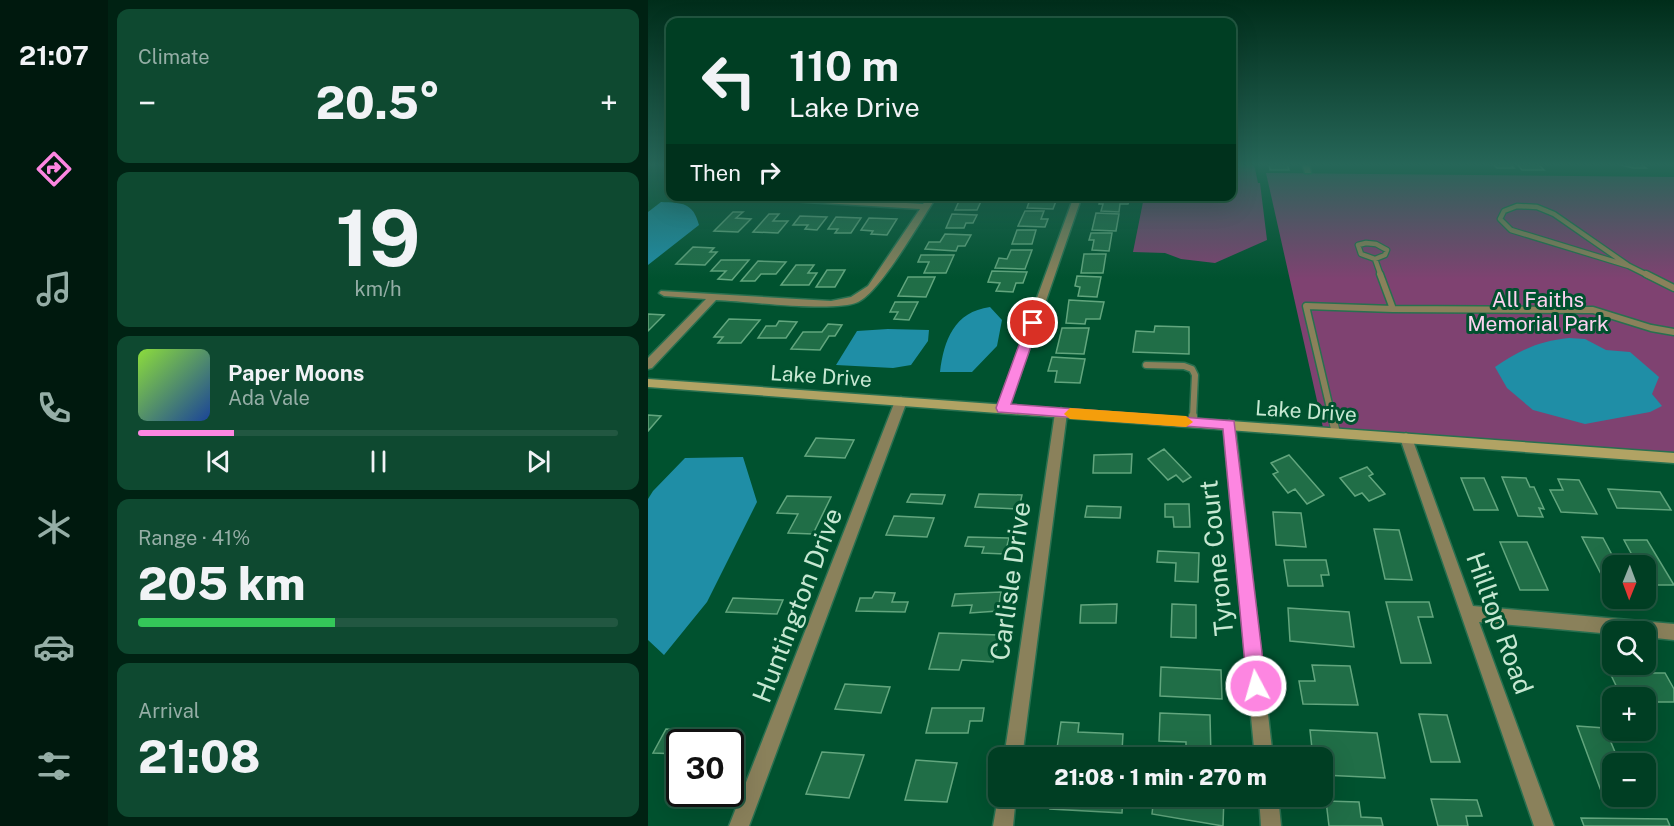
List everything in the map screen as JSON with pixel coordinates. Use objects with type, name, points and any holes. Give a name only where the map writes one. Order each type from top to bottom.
[{"type":"street","points":[[851,203],[926,207]]},
{"type":"street","points":[[664,293],[831,304],[855,300],[871,288],[929,203]]},
{"type":"street","points":[[1003,408],[1076,203]]},
{"type":"street","points":[[648,365],[714,296]]},
{"type":"street","name":"Lake Drive","points":[[648,383],[1674,458]]},
{"type":"street","name":"Huntington Drive","points":[[739,826],[901,401]]},
{"type":"street","name":"Carlisle Drive","points":[[1015,747],[1062,413]]},
{"type":"street","name":"Tyrone Court","points":[[1230,425],[1263,747]]},
{"type":"street","name":"Hilltop Road","points":[[1406,438],[1544,826]]},
{"type":"street","points":[[1470,613],[1674,632]]},
{"type":"street","points":[[1003,826],[1006,807]]},
{"type":"street","points":[[1269,807],[1270,826]]},
{"type":"lane","points":[[1629,266],[1512,230],[1500,219],[1504,212],[1517,206],[1537,207],[1554,214],[1629,266],[1674,288]]},
{"type":"lane","points":[[1375,259],[1393,309]]},
{"type":"lane","points":[[1336,433],[1306,306],[1593,310],[1651,328],[1674,332]]},
{"type":"lane","points":[[1146,365],[1184,366],[1192,369],[1195,375],[1193,422]]},
{"type":"green space","points":[[1143,203],[1262,203],[1267,240],[1215,263],[1181,259],[1165,253],[1133,252]]},
{"type":"green space","name":"All Faiths Memorial Park","points":[[1273,203],[1674,203],[1674,458],[1324,432]]},
{"type":"water","points":[[660,203],[686,205],[697,217],[699,225],[648,265],[648,212]]},
{"type":"water","points":[[990,307],[1002,320],[997,346],[972,372],[940,372],[944,349],[959,321],[978,310]]},
{"type":"water","points":[[929,330],[928,341],[911,365],[893,368],[836,365],[857,331]]},
{"type":"water","points":[[1569,338],[1585,339],[1606,350],[1630,352],[1659,377],[1652,394],[1662,406],[1650,412],[1585,424],[1533,410],[1507,388],[1495,367],[1530,347]]},
{"type":"water","points":[[743,457],[757,502],[707,602],[664,655],[648,640],[648,499],[685,458]]},
{"type":"building","points":[[958,203],[980,203],[977,210],[955,210]]},
{"type":"building","points":[[1029,203],[1055,203],[1053,209],[1027,208]]},
{"type":"building","points":[[1128,203],[1120,204],[1119,212],[1101,211],[1103,204],[1099,204]]},
{"type":"building","points":[[1025,211],[1044,211],[1041,219],[1048,219],[1045,227],[1018,226]]},
{"type":"building","points":[[733,212],[743,212],[736,218],[751,219],[738,232],[714,231]]},
{"type":"building","points":[[1096,213],[1119,214],[1116,231],[1092,230]]},
{"type":"building","points":[[769,214],[779,214],[773,221],[788,221],[778,233],[753,232]]},
{"type":"building","points":[[952,214],[977,215],[973,223],[966,223],[964,228],[946,228]]},
{"type":"building","points":[[800,216],[827,217],[817,230],[805,229],[808,225],[793,225]]},
{"type":"building","points":[[836,217],[861,218],[851,233],[835,233],[838,229],[828,229]]},
{"type":"building","points":[[869,218],[897,219],[887,235],[871,234],[873,231],[861,230]]},
{"type":"building","points":[[1017,230],[1036,230],[1032,244],[1012,244]]},
{"type":"building","points":[[1091,233],[1112,233],[1109,251],[1092,250],[1094,240],[1089,240]]},
{"type":"building","points":[[945,234],[971,235],[965,246],[958,246],[956,251],[925,249],[929,242],[940,242]]},
{"type":"building","points":[[693,247],[714,248],[710,252],[717,252],[705,265],[676,264]]},
{"type":"building","points":[[1011,250],[1032,250],[1025,269],[995,268],[999,258],[1007,259]]},
{"type":"building","points":[[1084,254],[1106,254],[1103,273],[1081,273]]},
{"type":"building","points":[[921,255],[954,255],[946,273],[924,273],[929,262],[918,262]]},
{"type":"building","points":[[721,260],[749,260],[732,280],[718,279],[726,271],[711,271]]},
{"type":"building","points":[[758,261],[786,262],[776,274],[761,274],[755,281],[741,281]]},
{"type":"building","points":[[796,265],[814,265],[808,273],[817,273],[809,285],[781,285]]},
{"type":"building","points":[[827,270],[845,270],[835,287],[816,287]]},
{"type":"building","points":[[992,271],[1027,272],[1023,283],[1016,283],[1013,292],[996,291],[1000,283],[988,282]]},
{"type":"building","points":[[1077,276],[1101,277],[1097,297],[1078,296],[1080,287],[1075,286]]},
{"type":"building","points":[[908,277],[935,277],[926,297],[898,296]]},
{"type":"building","points":[[1069,300],[1104,302],[1100,319],[1086,319],[1085,324],[1066,323]]},
{"type":"building","points":[[895,302],[918,302],[909,320],[894,319],[898,312],[890,312]]},
{"type":"building","points":[[648,314],[664,315],[648,331]]},
{"type":"building","points":[[729,319],[760,320],[741,343],[718,343],[723,337],[714,337]]},
{"type":"building","points":[[779,321],[797,322],[786,338],[758,338],[766,326],[776,326]]},
{"type":"building","points":[[828,324],[842,325],[835,336],[829,336],[820,350],[791,349],[803,332],[822,332]]},
{"type":"building","points":[[1155,326],[1189,327],[1189,354],[1133,352],[1136,331],[1154,332]]},
{"type":"building","points":[[1062,328],[1089,328],[1084,354],[1056,353]]},
{"type":"building","points":[[1052,357],[1085,359],[1080,383],[1055,382],[1057,371],[1048,371]]},
{"type":"building","points":[[648,415],[661,416],[648,431]]},
{"type":"building","points":[[816,438],[854,440],[845,458],[805,456]]},
{"type":"building","points":[[1164,449],[1191,477],[1183,482],[1176,475],[1168,480],[1148,459]]},
{"type":"building","points":[[1132,454],[1131,473],[1093,473],[1094,455]]},
{"type":"building","points":[[1289,455],[1324,495],[1307,504],[1295,489],[1288,493],[1273,474],[1278,472],[1271,463]]},
{"type":"building","points":[[1367,467],[1373,474],[1369,476],[1385,494],[1369,501],[1362,493],[1355,496],[1340,478]]},
{"type":"building","points":[[1502,477],[1526,478],[1530,487],[1534,487],[1544,509],[1539,508],[1543,517],[1518,516]]},
{"type":"building","points":[[1461,478],[1484,478],[1498,510],[1474,510]]},
{"type":"building","points":[[1558,479],[1579,480],[1597,514],[1561,512],[1550,490],[1563,490]]},
{"type":"building","points":[[1608,489],[1660,492],[1671,510],[1617,508]]},
{"type":"building","points":[[911,494],[945,495],[942,504],[907,502]]},
{"type":"building","points":[[979,494],[1022,495],[1019,509],[975,507]]},
{"type":"building","points":[[787,496],[831,497],[813,534],[788,533],[798,514],[777,513]]},
{"type":"building","points":[[1165,504],[1189,504],[1190,527],[1174,527],[1173,517],[1165,517]]},
{"type":"building","points":[[1087,506],[1121,507],[1120,518],[1085,517]]},
{"type":"building","points":[[1273,512],[1301,513],[1306,547],[1276,545]]},
{"type":"building","points":[[894,516],[934,518],[927,537],[886,535]]},
{"type":"building","points":[[1374,529],[1399,530],[1412,580],[1385,579]]},
{"type":"building","points":[[968,537],[1009,538],[1005,554],[982,553],[984,547],[965,546]]},
{"type":"building","points":[[1582,537],[1603,538],[1612,555],[1602,555],[1602,576]]},
{"type":"building","points":[[1624,540],[1647,540],[1656,555],[1632,555]]},
{"type":"building","points":[[1500,542],[1527,542],[1548,590],[1520,590]]},
{"type":"building","points":[[1158,551],[1199,553],[1198,582],[1175,581],[1176,563],[1157,562]]},
{"type":"building","points":[[1656,555],[1674,585],[1656,585]]},
{"type":"building","points":[[1284,560],[1326,560],[1329,575],[1321,575],[1323,586],[1288,586]]},
{"type":"building","points":[[875,592],[895,593],[892,602],[908,602],[905,612],[856,611],[860,598],[872,598]]},
{"type":"building","points":[[1001,592],[998,611],[970,613],[972,605],[952,606],[955,594]]},
{"type":"building","points":[[733,598],[783,600],[777,614],[726,612]]},
{"type":"building","points":[[1386,602],[1429,602],[1433,617],[1418,617],[1431,663],[1401,663]]},
{"type":"building","points":[[1117,604],[1116,623],[1080,623],[1081,605]]},
{"type":"building","points":[[1172,604],[1196,605],[1196,638],[1171,637]]},
{"type":"building","points":[[1288,608],[1349,612],[1354,647],[1290,641]]},
{"type":"building","points":[[939,633],[999,635],[993,662],[962,660],[959,670],[929,669]]},
{"type":"building","points":[[1312,665],[1350,666],[1358,705],[1303,704],[1299,681],[1315,681]]},
{"type":"building","points":[[1161,667],[1221,670],[1222,699],[1160,696]]},
{"type":"building","points":[[1665,673],[1674,689],[1674,702],[1656,702],[1656,687],[1617,687],[1611,675]]},
{"type":"building","points":[[845,684],[890,687],[881,713],[835,709]]},
{"type":"building","points":[[932,708],[984,708],[982,721],[970,721],[968,733],[926,733]]},
{"type":"building","points":[[1160,713],[1210,715],[1211,747],[1186,747],[1186,742],[1159,741]]},
{"type":"building","points":[[1419,714],[1447,715],[1460,762],[1431,762]]},
{"type":"building","points":[[1061,722],[1079,723],[1078,732],[1123,734],[1122,747],[1057,747]]},
{"type":"building","points":[[1577,726],[1602,728],[1602,741],[1610,741],[1615,753],[1602,753],[1602,794]]},
{"type":"building","points":[[666,729],[666,753],[653,753]]},
{"type":"building","points":[[1310,730],[1377,733],[1385,778],[1333,775],[1333,747],[1312,747]]},
{"type":"building","points":[[822,752],[864,755],[849,798],[806,794]]},
{"type":"building","points":[[916,760],[957,763],[947,802],[905,800]]},
{"type":"building","points":[[1431,799],[1477,800],[1482,816],[1466,816],[1468,826],[1438,826]]},
{"type":"building","points":[[1333,801],[1359,802],[1361,817],[1381,818],[1383,826],[1329,826],[1327,807],[1333,807]]},
{"type":"building","points":[[1050,807],[1122,807],[1122,813],[1050,809]]},
{"type":"building","points":[[1153,807],[1224,807],[1223,826],[1152,814]]},
{"type":"building","points":[[1581,818],[1667,819],[1670,826],[1584,826]]},
{"type":"slow traffic","points":[[1070,414],[1186,422]]},
{"type":"route","points":[[1033,323],[1003,408],[1230,425],[1256,686]]}]
